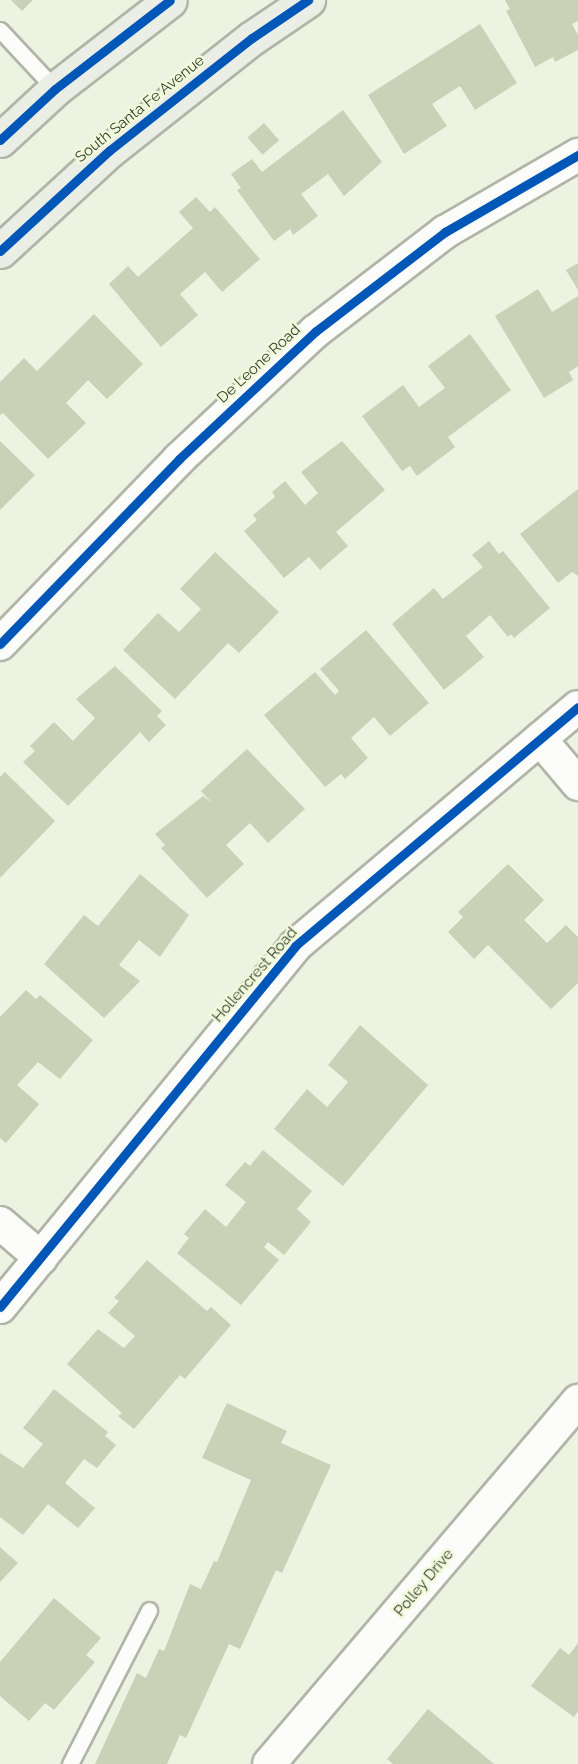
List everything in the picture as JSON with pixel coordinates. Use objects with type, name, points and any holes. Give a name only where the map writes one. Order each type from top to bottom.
[{"type":"main road","points":[[0,140],[55,89],[170,0]]},
{"type":"main road","name":"South Santa Fe Avenue","points":[[0,251],[110,150],[252,38],[308,0]]},
{"type":"street","name":"De Leone Road","points":[[0,644],[179,459],[316,331],[445,232],[578,155]]},
{"type":"street","name":"Hollencrest Road","points":[[0,1307],[296,946],[578,707]]},
{"type":"street","points":[[540,739],[578,784]]},
{"type":"street","points":[[0,1223],[41,1258]]},
{"type":"street","name":"Polley Drive","points":[[269,1764],[578,1401]]},
{"type":"lane","points":[[0,30],[55,89]]},
{"type":"lane","points":[[70,1764],[149,1610]]},
{"type":"building","points":[[11,0],[33,0],[22,11]]},
{"type":"building","points":[[505,0],[578,0],[578,21],[572,24],[578,35],[578,50],[555,62],[553,57],[535,67],[506,11],[510,9]]},
{"type":"building","points":[[480,24],[517,83],[475,110],[460,86],[432,104],[447,126],[404,154],[368,95]]},
{"type":"building","points":[[343,110],[382,162],[344,196],[328,174],[301,194],[318,216],[293,235],[290,229],[274,241],[237,190],[241,188],[231,174],[252,159],[262,172]]},
{"type":"building","points":[[264,123],[279,140],[262,155],[247,137]]},
{"type":"building","points":[[196,197],[210,212],[215,207],[260,259],[222,292],[205,272],[180,294],[198,315],[161,347],[109,284],[128,266],[138,277],[193,228],[179,212]]},
{"type":"building","points":[[578,263],[578,290],[566,270]]},
{"type":"building","points":[[538,289],[552,312],[578,296],[578,366],[569,372],[573,380],[544,398],[495,316]]},
{"type":"building","points":[[94,314],[143,364],[107,399],[88,380],[66,403],[86,423],[48,459],[3,413],[0,415],[0,382],[24,358],[37,371]]},
{"type":"building","points":[[470,334],[511,390],[448,437],[455,447],[417,476],[410,466],[402,471],[362,416],[403,385],[419,407],[445,388],[428,366]]},
{"type":"building","points":[[0,441],[35,475],[0,510]]},
{"type":"building","points":[[342,441],[385,490],[336,532],[348,546],[320,570],[309,557],[284,578],[244,531],[257,520],[253,515],[275,497],[272,492],[285,481],[305,505],[318,493],[301,472]]},
{"type":"building","points":[[578,489],[578,576],[572,572],[558,583],[520,534]]},
{"type":"building","points":[[489,541],[499,554],[503,551],[550,608],[514,638],[511,634],[508,637],[490,615],[466,636],[484,657],[444,690],[392,624],[434,588],[443,599],[483,567],[472,555]]},
{"type":"building","points":[[215,552],[279,612],[239,653],[228,643],[175,699],[123,650],[158,613],[179,632],[201,609],[180,589]]},
{"type":"building","points":[[366,630],[429,703],[390,736],[374,717],[351,738],[368,758],[345,779],[341,774],[325,787],[264,715],[315,672],[335,695],[339,691],[320,669]]},
{"type":"building","points":[[115,666],[162,711],[157,716],[166,725],[149,742],[140,732],[68,806],[23,762],[35,751],[30,746],[54,722],[73,741],[95,718],[76,699]]},
{"type":"building","points":[[247,749],[305,809],[268,843],[250,823],[226,845],[244,864],[207,898],[161,848],[165,845],[155,834],[203,796],[212,803],[201,791]]},
{"type":"building","points":[[5,772],[55,821],[0,878],[0,777]]},
{"type":"building","points":[[508,864],[544,900],[524,920],[547,943],[566,925],[578,937],[578,983],[551,1009],[488,945],[474,959],[448,932],[463,917],[458,912]]},
{"type":"building","points":[[140,874],[189,915],[160,957],[139,940],[119,965],[140,981],[104,1018],[44,964],[84,915],[98,926]]},
{"type":"building","points":[[26,990],[36,999],[40,995],[93,1040],[60,1079],[38,1062],[17,1085],[39,1104],[6,1143],[0,1138],[0,1017]]},
{"type":"building","points":[[360,1025],[428,1085],[343,1186],[274,1129],[307,1089],[327,1107],[348,1082],[328,1065]]},
{"type":"building","points":[[263,1150],[312,1191],[297,1209],[311,1222],[284,1255],[268,1242],[264,1247],[279,1260],[241,1305],[177,1253],[189,1238],[184,1234],[205,1209],[226,1227],[246,1202],[225,1185],[245,1162],[250,1166]]},
{"type":"building","points":[[147,1260],[207,1311],[211,1307],[231,1325],[185,1379],[180,1375],[134,1429],[118,1416],[122,1413],[67,1364],[98,1329],[124,1348],[135,1336],[108,1313],[119,1301],[114,1298]]},
{"type":"building","points":[[54,1389],[108,1432],[105,1436],[116,1445],[97,1468],[84,1459],[65,1483],[95,1508],[78,1528],[48,1504],[23,1535],[0,1517],[0,1453],[23,1468],[43,1444],[23,1428]]},
{"type":"building","points":[[227,1403],[287,1431],[281,1443],[331,1465],[282,1573],[276,1570],[240,1649],[229,1644],[186,1738],[180,1735],[167,1764],[95,1764],[137,1673],[146,1678],[159,1649],[164,1651],[190,1584],[201,1589],[214,1561],[217,1562],[251,1480],[202,1458]]},
{"type":"building","points":[[0,1547],[18,1563],[0,1582]]},
{"type":"building","points":[[54,1598],[101,1638],[86,1655],[95,1662],[54,1710],[45,1703],[29,1721],[0,1696],[0,1662]]},
{"type":"building","points":[[578,1643],[578,1711],[574,1717],[531,1686],[560,1648],[569,1655]]},
{"type":"building","points":[[428,1709],[494,1764],[393,1764],[387,1759]]},
{"type":"cycle path","points":[[0,140],[55,89],[170,0]]},
{"type":"cycle path","points":[[0,251],[110,150],[252,38],[308,0]]},
{"type":"cycle path","points":[[0,644],[179,459],[316,331],[445,232],[578,155]]},
{"type":"cycle path","points":[[0,1307],[295,946],[578,707]]}]
